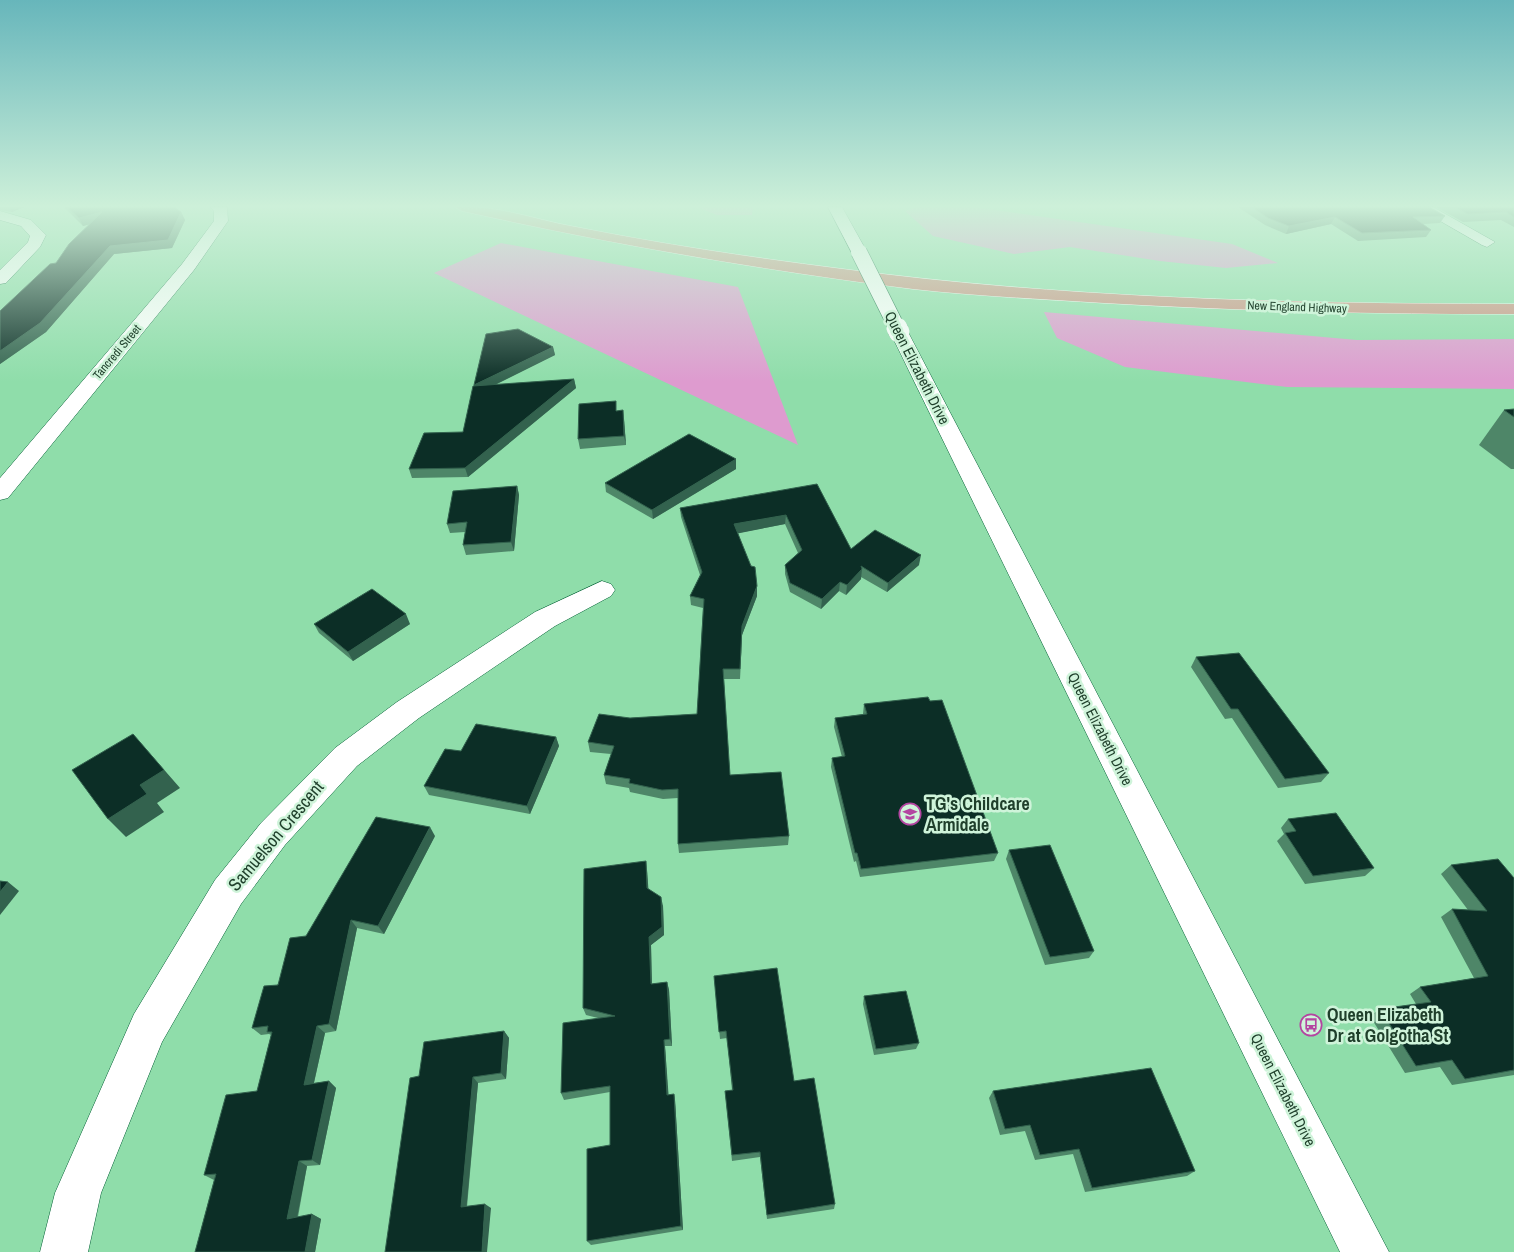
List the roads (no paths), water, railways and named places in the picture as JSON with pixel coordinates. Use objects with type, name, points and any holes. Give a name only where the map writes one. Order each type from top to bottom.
[{"type":"highway","name":"New England Highway","points":[[777,265],[915,284],[1003,292],[1193,303],[1373,310],[1514,309]]},
{"type":"street","points":[[0,279],[14,265]]},
{"type":"street","name":"Tancredi Street","points":[[0,493],[189,265]]},
{"type":"street","name":"Queen Elizabeth Drive","points":[[865,265],[1365,1252]]},
{"type":"street","name":"Samuelson Crescent","points":[[64,1252],[78,1193],[148,1028],[228,892],[273,834],[346,757],[408,710],[545,619],[602,590]]},
{"type":"place","name":"TG's Childcare Armidale","points":[[910,814]]},
{"type":"place","name":"Queen Elizabeth Dr at Golgotha St","points":[[1311,1025]]}]
